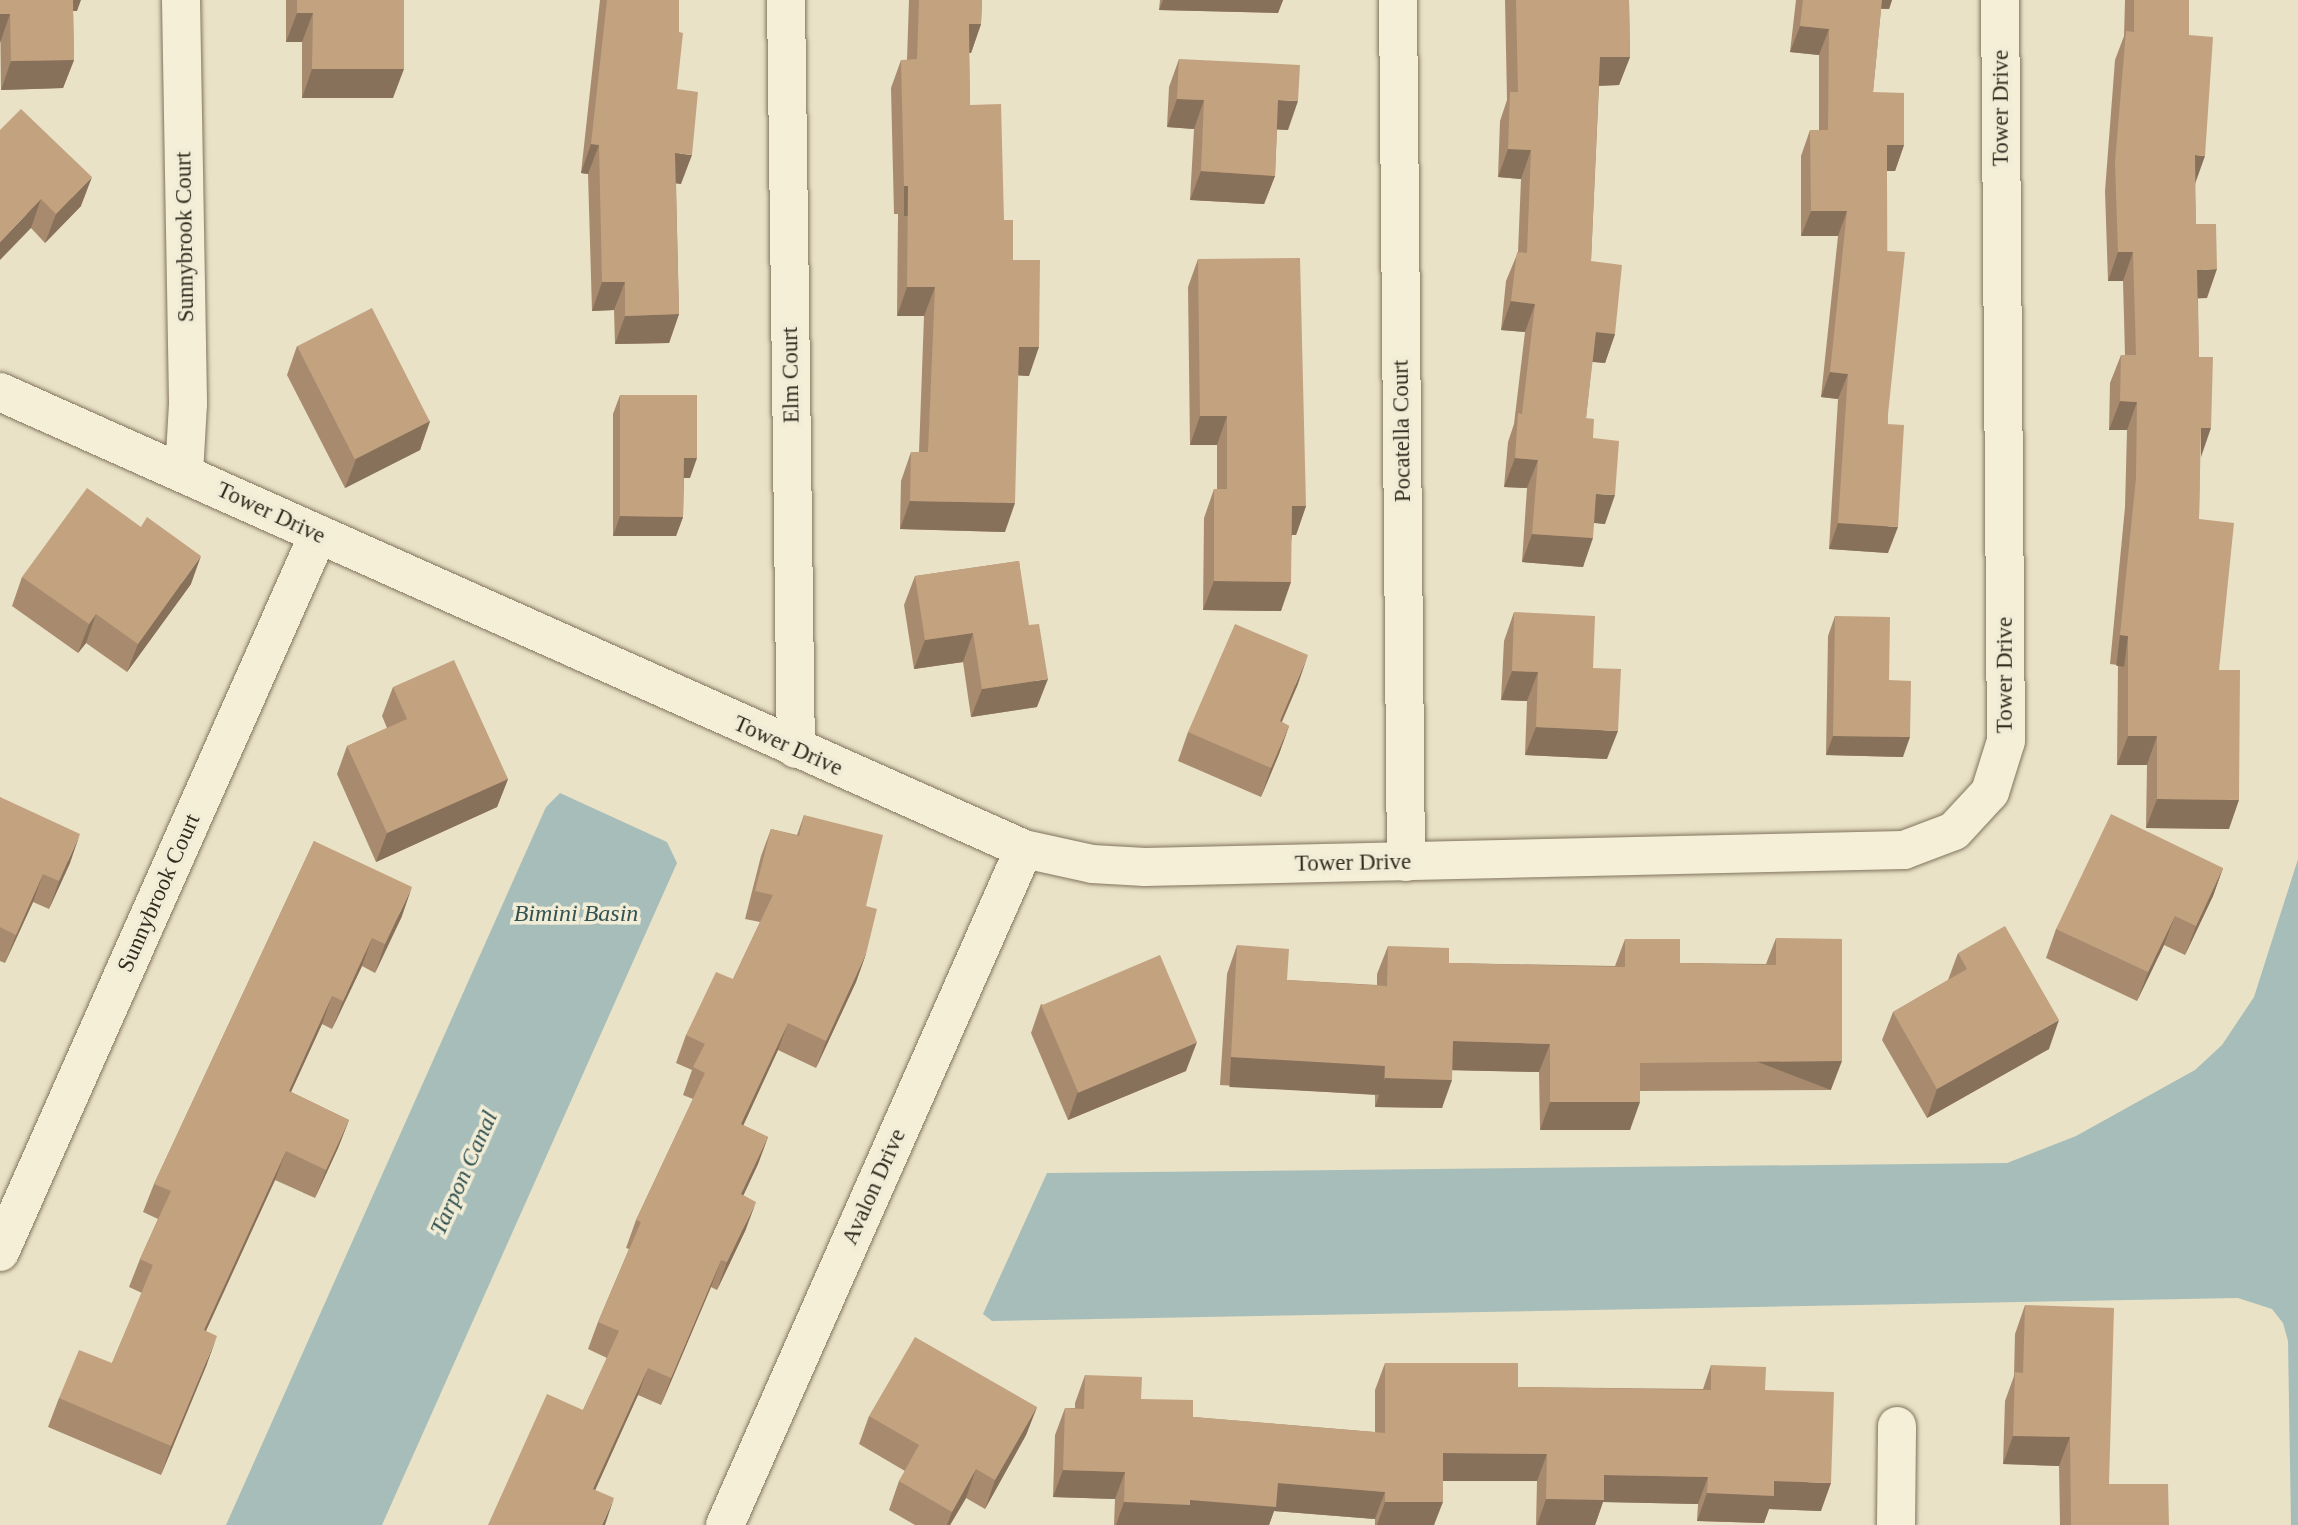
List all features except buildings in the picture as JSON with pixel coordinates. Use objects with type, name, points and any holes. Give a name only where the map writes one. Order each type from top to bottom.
[{"type":"street","name":"Sunnybrook Court","points":[[181,0],[188,404],[184,473]]},
{"type":"street","name":"Elm Court","points":[[786,0],[796,750]]},
{"type":"street","name":"Pocatella Court","points":[[1398,0],[1406,862]]},
{"type":"street","name":"Tower Drive","points":[[0,392],[796,750],[1024,849],[1092,864],[1145,867],[1904,850],[1954,831],[1990,792],[2006,741],[2000,0]]},
{"type":"street","name":"Sunnybrook Court","points":[[0,1252],[318,535]]},
{"type":"street","name":"Avalon Drive","points":[[725,1525],[1024,849]]},
{"type":"street","points":[[1896,1525],[1897,1426]]},
{"type":"water","name":"Bimini Basin","points":[[560,793],[667,842],[677,863],[382,1525],[226,1525],[546,807]]},
{"type":"water","points":[[2298,859],[2298,1525],[2291,1525],[2288,1341],[2283,1323],[2272,1309],[2238,1298],[992,1321],[983,1314],[1047,1173],[2007,1163],[2076,1136],[2195,1070],[2222,1045],[2254,997]]},
{"type":"water label","name":"Tarpon Canal","points":[[464,1173]]}]
